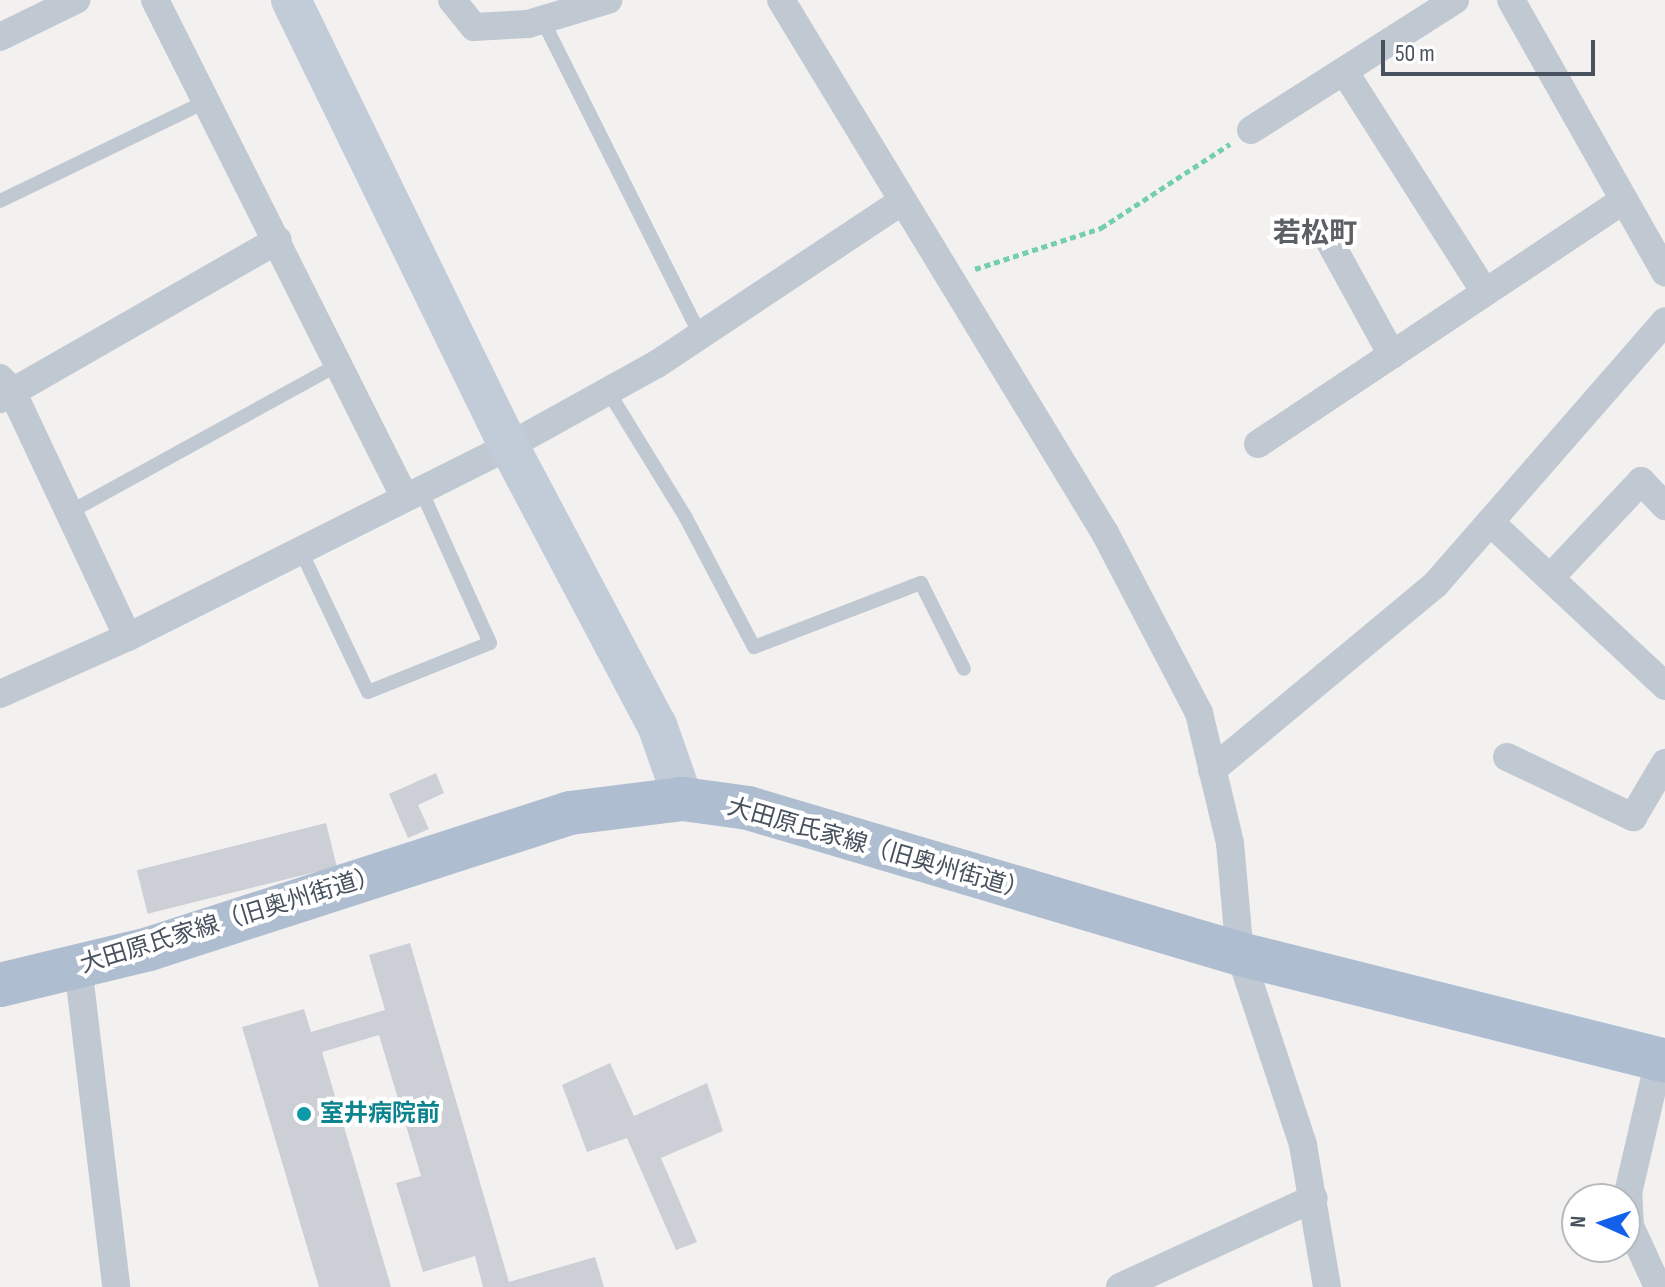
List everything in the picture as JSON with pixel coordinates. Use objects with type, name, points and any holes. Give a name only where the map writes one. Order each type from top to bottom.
[{"type":"main road","name":"大田原氏家線（旧奥州街道）","points":[[0,985],[149,949],[570,813],[683,799],[748,808],[1240,954],[1662,1060]]},
{"type":"street","points":[[0,37],[76,0]]},
{"type":"street","points":[[155,0],[339,364],[413,494]]},
{"type":"street","points":[[291,0],[509,446],[657,725],[683,799]]},
{"type":"street","points":[[452,0],[474,27],[542,19],[608,0]]},
{"type":"street","points":[[781,0],[1105,533],[1199,713],[1230,843],[1240,954],[1303,1145],[1327,1287]]},
{"type":"street","points":[[1251,130],[1455,0]]},
{"type":"street","points":[[1511,0],[1665,272]]},
{"type":"street","points":[[1344,71],[1485,292]]},
{"type":"street","points":[[1258,444],[1624,200]]},
{"type":"street","points":[[0,694],[128,637],[509,446],[608,391],[700,334],[901,202]]},
{"type":"street","points":[[1326,235],[1392,355]]},
{"type":"street","points":[[128,637],[70,512],[4,389],[278,240]]},
{"type":"street","points":[[1212,770],[1435,585],[1665,321]]},
{"type":"street","points":[[1550,578],[1641,481],[1665,506]]},
{"type":"street","points":[[1490,522],[1665,686]]},
{"type":"street","points":[[1507,757],[1633,817],[1665,763]]},
{"type":"street","points":[[78,966],[116,1287]]},
{"type":"street","points":[[1658,1287],[1630,1226],[1628,1193],[1662,1060]]},
{"type":"street","points":[[1120,1287],[1314,1198]]},
{"type":"lane","points":[[542,19],[700,334]]},
{"type":"lane","points":[[0,201],[207,101]]},
{"type":"lane","points":[[70,512],[339,364]]},
{"type":"lane","points":[[608,391],[686,518],[754,647],[921,583],[964,669]]},
{"type":"lane","points":[[300,549],[368,692],[490,643],[413,494]]},
{"type":"path","points":[[948,278],[1101,228],[1251,130]]},
{"type":"building","points":[[436,773],[444,793],[418,805],[429,829],[408,838],[389,794]]},
{"type":"building","points":[[326,823],[337,867],[148,914],[137,870]]},
{"type":"building","name":"室井病院前","points":[[410,943],[509,1282],[595,1257],[604,1287],[483,1287],[475,1256],[423,1272],[396,1183],[421,1176],[379,1035],[322,1052],[391,1287],[319,1287],[242,1027],[304,1009],[311,1032],[385,1010],[369,955]]},
{"type":"building","points":[[610,1063],[634,1116],[707,1083],[723,1131],[661,1158],[697,1242],[676,1250],[627,1138],[587,1152],[562,1085]]},
{"type":"place","name":"室井病院前","points":[[304,1114]]},
{"type":"district","name":"若松町","points":[[1315,234]]}]
